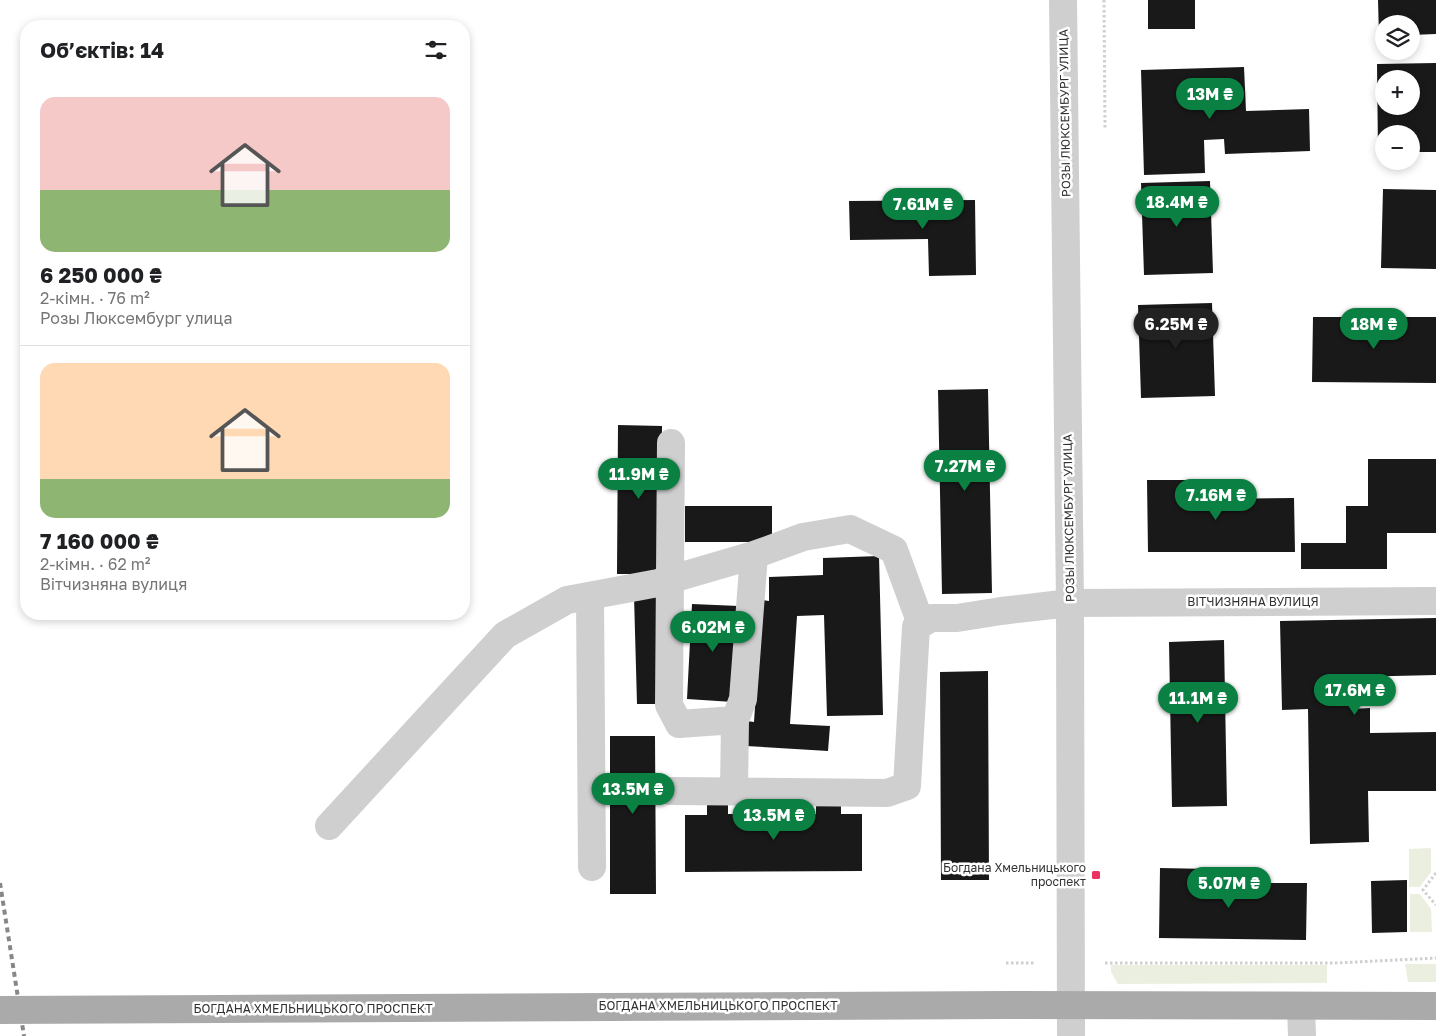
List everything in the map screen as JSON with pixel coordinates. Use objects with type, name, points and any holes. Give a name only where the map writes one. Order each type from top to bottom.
[{"type":"main road","name":"БОГДАНА ХМЕЛЬНИЦЬКОГО ПРОСПЕКТ","points":[[0,1010],[997,1005],[1436,1006]]},
{"type":"street","name":"РОЗЫ ЛЮКСЕМБУРГ УЛИЦА","points":[[1063,0],[1070,603],[1071,1036]]},
{"type":"street","points":[[671,443],[669,705],[679,724],[736,720]]},
{"type":"street","points":[[329,826],[505,635],[566,600],[670,580],[754,555],[803,537],[850,529],[894,550],[921,624],[916,627],[908,786],[887,793],[670,790]]},
{"type":"street","points":[[734,791],[736,720],[743,699],[754,555]]},
{"type":"street","points":[[590,596],[592,867]]},
{"type":"street","name":"ВІТЧИЗНЯНА ВУЛИЦЯ","points":[[921,624],[931,618],[957,618],[1070,603],[1436,601]]},
{"type":"street","points":[[1301,1006],[1302,1036]]},
{"type":"path","points":[[1104,0],[1105,128]]},
{"type":"path","points":[[1436,873],[1422,890],[1436,905]]},
{"type":"path","points":[[1105,963],[1335,963],[1436,958]]},
{"type":"path","points":[[1006,963],[1036,963]]},
{"type":"shaded area","points":[[1431,848],[1431,872],[1420,887],[1409,887],[1409,849]]},
{"type":"shaded area","points":[[1410,894],[1420,894],[1431,909],[1432,932],[1410,932]]},
{"type":"shaded area","points":[[1405,964],[1436,964],[1436,982],[1408,982]]},
{"type":"shaded area","points":[[1111,965],[1327,965],[1327,983],[1118,984],[1111,972]]},
{"type":"building","points":[[1148,0],[1195,0],[1195,29],[1148,29]]},
{"type":"building","points":[[1378,0],[1436,0],[1436,34],[1420,35],[1420,15],[1378,15]]},
{"type":"building","points":[[1436,63],[1436,152],[1420,152],[1420,125],[1378,125],[1378,115],[1420,115],[1420,70],[1377,70],[1377,64]]},
{"type":"building","points":[[1244,67],[1246,111],[1309,109],[1310,151],[1225,154],[1224,139],[1204,140],[1205,173],[1144,175],[1141,70]]},
{"type":"building","points":[[1210,181],[1213,273],[1144,275],[1141,183]]},
{"type":"building","points":[[1383,189],[1436,190],[1436,269],[1381,268]]},
{"type":"building","points":[[975,200],[976,275],[929,276],[928,239],[850,240],[849,201]]},
{"type":"building","points":[[1212,303],[1215,396],[1141,398],[1138,305]]},
{"type":"building","points":[[1313,317],[1436,317],[1436,383],[1312,382]]},
{"type":"building","points":[[988,389],[992,593],[942,594],[938,390]]},
{"type":"building","points":[[618,425],[662,426],[661,574],[617,574]]},
{"type":"building","points":[[1368,459],[1436,459],[1436,533],[1387,533],[1387,569],[1301,569],[1301,543],[1346,543],[1346,506],[1368,506]]},
{"type":"building","points":[[1147,480],[1198,480],[1198,499],[1294,498],[1295,552],[1148,552]]},
{"type":"building","points":[[685,506],[772,506],[772,542],[685,542]]},
{"type":"building","points":[[879,556],[883,715],[827,716],[824,615],[797,616],[790,724],[830,726],[828,751],[746,746],[747,721],[754,722],[762,600],[769,601],[769,577],[823,575],[823,558]]},
{"type":"building","points":[[659,595],[662,704],[637,704],[634,596]]},
{"type":"building","points":[[692,604],[739,606],[733,702],[687,699]]},
{"type":"building","points":[[1436,618],[1436,675],[1351,677],[1351,709],[1370,708],[1370,733],[1436,732],[1436,791],[1368,791],[1369,842],[1310,844],[1308,709],[1282,710],[1280,621]]},
{"type":"building","points":[[1224,640],[1227,806],[1172,807],[1169,642]]},
{"type":"building","points":[[988,671],[989,880],[941,880],[940,672]]},
{"type":"building","points":[[610,736],[655,736],[656,894],[610,894]]},
{"type":"building","points":[[816,802],[841,802],[841,814],[862,814],[862,871],[685,872],[685,815],[707,815],[707,804],[728,804],[728,814],[816,814]]},
{"type":"building","points":[[1160,868],[1211,869],[1211,887],[1270,888],[1270,883],[1307,883],[1306,940],[1159,938]]},
{"type":"building","points":[[1407,880],[1407,932],[1372,933],[1371,881]]},
{"type":"railway","points":[[0,883],[24,1036]]},
{"type":"place","name":"Богдана Хмельницького проспект","points":[[1096,875]]}]
